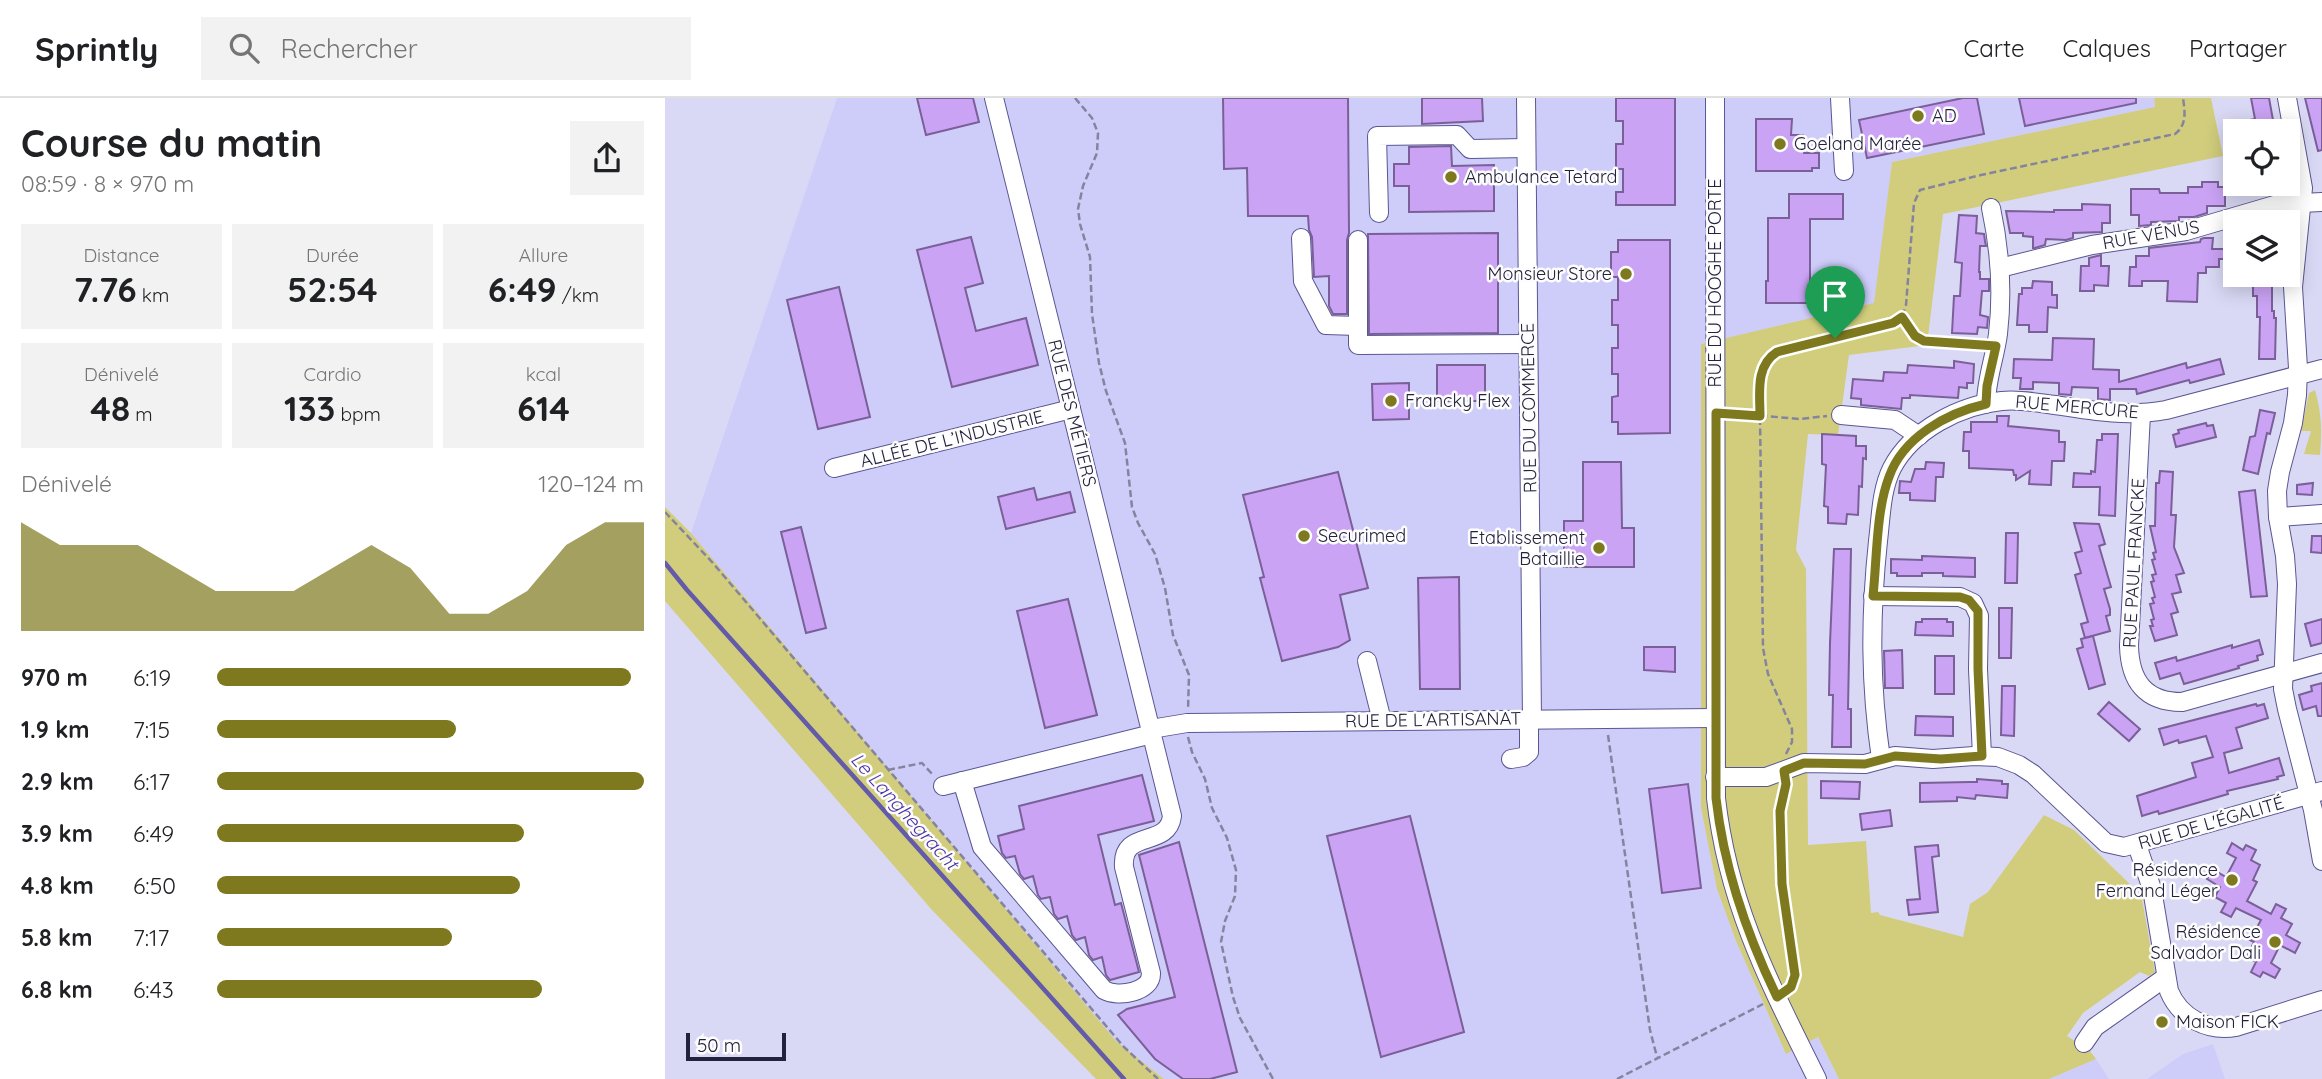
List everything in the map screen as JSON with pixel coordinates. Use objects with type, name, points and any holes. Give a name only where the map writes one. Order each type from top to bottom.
[{"type":"street","name":"RUE DES MÉTIERS","points":[[962,781],[982,847],[1104,990],[1120,994],[1148,985],[1151,978],[1124,867],[1125,854],[1135,843],[1164,832],[1172,820],[993,98]]},
{"type":"street","name":"RUE DU COMMERCE","points":[[1511,759],[1523,757],[1529,752],[1530,719],[1526,98]]},
{"type":"street","name":"RUE DU HOOGHE PORTE","points":[[1715,98],[1715,777],[1719,821],[1734,890],[1748,932],[1817,1079]]},
{"type":"street","points":[[1840,98],[1844,171]]},
{"type":"street","points":[[2287,98],[2302,182],[2302,203],[2293,295],[2298,376],[2293,423],[2280,472],[2278,517],[2287,575],[2285,702],[2316,793],[2321,853]]},
{"type":"street","points":[[1379,213],[1377,136],[1457,135],[1470,149],[1526,148]]},
{"type":"street","name":"RUE VÉNUS","points":[[2000,268],[2092,245],[2186,230],[2278,204],[2322,202]]},
{"type":"street","points":[[1986,404],[2000,302],[2000,268],[1991,208]]},
{"type":"street","points":[[1301,238],[1303,281],[1326,325],[1358,326]]},
{"type":"street","points":[[1358,240],[1358,345],[1528,344]]},
{"type":"street","name":"RUE MERCURE","points":[[1881,759],[1872,682],[1873,596],[1882,503],[1889,476],[1901,455],[1919,436],[1947,418],[1986,404],[2017,401],[2141,414],[2166,410],[2322,369]]},
{"type":"street","name":"ALLÉE DE L’INDUSTRIE","points":[[834,468],[1071,409]]},
{"type":"street","name":"RUE PAUL FRANCKE","points":[[2141,414],[2129,646],[2131,669],[2137,682],[2154,696],[2167,701],[2182,702],[2322,663]]},
{"type":"street","points":[[1841,415],[1895,420],[1919,436]]},
{"type":"street","points":[[2278,517],[2322,514]]},
{"type":"street","points":[[1873,596],[1960,597],[1976,606],[1979,616],[1978,669],[1982,756]]},
{"type":"street","points":[[1367,661],[1382,720]]},
{"type":"street","name":"RUE DE L'ARTISANAT","points":[[943,786],[1188,723],[1715,718]]},
{"type":"street","name":"RUE DE L'ÉGALITÉ","points":[[1715,777],[1766,777],[1804,763],[1865,764],[1895,756],[1941,759],[1998,757],[2026,769],[2106,843],[2118,847],[2137,845],[2316,793]]},
{"type":"street","points":[[2137,845],[2152,889],[2166,976],[2172,998],[2180,1009],[2199,1023],[2217,1029],[2236,1027],[2322,1000]]},
{"type":"street","points":[[2084,1043],[2095,1027],[2166,976]]},
{"type":"path","points":[[1075,98],[1092,118],[1098,133],[1097,153],[1081,193],[1078,217],[1090,257],[1092,314],[1099,363],[1125,443],[1132,507],[1155,554],[1165,588],[1173,635],[1189,675],[1190,748],[1205,779],[1212,808],[1227,838],[1236,870],[1235,896],[1222,934],[1225,965],[1237,1011],[1273,1079]]},
{"type":"path","points":[[1617,1079],[1777,997],[1791,987],[1795,975],[1782,884],[1780,811],[1786,784],[1785,758],[1792,729],[1768,674],[1763,648],[1761,372],[1773,355],[1782,351],[1893,323],[1902,317],[1907,298],[1914,203],[1920,190],[2175,134],[2181,129],[2184,120],[2183,98]]},
{"type":"path","points":[[1902,317],[1915,336],[1924,341],[1996,346]]},
{"type":"path","points":[[1716,413],[1800,419],[1841,415]]},
{"type":"path","points":[[665,512],[712,562],[1133,1056],[1158,1079]]},
{"type":"path","points":[[1605,718],[1650,1030],[1657,1058]]},
{"type":"path","points":[[888,770],[922,763],[943,786]]},
{"type":"shaded area","points":[[837,98],[2154,98],[2155,107],[1892,162],[1875,303],[1701,344],[1701,808],[1717,889],[1736,941],[1786,1053],[1818,1037],[1839,1079],[1164,1079],[1116,1041],[691,533]]},
{"type":"shaded area","points":[[2154,98],[2211,98],[2223,156],[1943,214],[1927,345],[1849,355],[1838,435],[1808,434],[1796,550],[1806,569],[1808,845],[1866,841],[1871,913],[1878,912],[1880,915],[1963,937],[1970,904],[1988,892],[2044,815],[2074,830],[2137,891],[2142,899],[2155,972],[2149,976],[2140,972],[2083,1013],[2067,1036],[2090,1051],[2096,1059],[2049,1079],[1839,1079],[1818,1037],[1786,1054],[1736,941],[1717,889],[1701,808],[1701,344],[1874,303],[1892,162],[2155,107]]},
{"type":"shaded area","points":[[2315,390],[2321,423],[2320,455],[2304,454],[2311,431],[2301,431],[2309,393]]},
{"type":"shaded area","points":[[665,507],[691,533],[1116,1041],[1164,1079],[1096,1079],[932,910],[665,601]]},
{"type":"shaded area","points":[[2213,1044],[2225,1079],[2147,1079],[2183,1054]]},
{"type":"shaded area","points":[[2096,1059],[2109,1079],[2049,1079]]},
{"type":"building","points":[[917,98],[973,98],[979,122],[926,135]]},
{"type":"building","points":[[1223,98],[1348,98],[1347,314],[1333,314],[1329,306],[1329,276],[1314,277],[1308,216],[1248,216],[1247,168],[1224,169]]},
{"type":"building","points":[[1422,98],[1482,98],[1483,121],[1422,124]]},
{"type":"building","points":[[1616,98],[1675,98],[1675,205],[1616,205],[1616,192],[1623,192],[1623,169],[1616,169],[1616,144],[1623,144],[1623,121],[1616,121]]},
{"type":"building","points":[[1963,98],[1977,98],[1984,134],[1867,158],[1859,120]]},
{"type":"building","points":[[2019,98],[2136,98],[2136,103],[2025,126]]},
{"type":"building","points":[[2251,98],[2269,98],[2273,119],[2255,119]]},
{"type":"building","points":[[2305,98],[2322,98],[2322,150],[2318,151]]},
{"type":"building","name":"Goeland Marée","points":[[1756,119],[1792,119],[1791,135],[1803,135],[1804,153],[1819,153],[1819,168],[1812,168],[1812,171],[1756,171]]},
{"type":"building","name":"Ambulance Tetard","points":[[1451,146],[1452,166],[1494,165],[1494,211],[1409,212],[1409,186],[1394,186],[1394,164],[1409,164],[1409,147]]},
{"type":"building","points":[[2202,182],[2218,182],[2218,187],[2223,187],[2225,206],[2207,206],[2207,213],[2194,217],[2179,217],[2179,221],[2151,222],[2151,225],[2139,226],[2139,215],[2131,215],[2131,189],[2188,193],[2188,187],[2202,187]]},
{"type":"building","points":[[1789,194],[1843,194],[1843,219],[1810,219],[1810,303],[1766,303],[1768,218],[1789,218]]},
{"type":"building","points":[[2082,204],[2110,205],[2110,223],[2102,223],[2102,232],[2073,233],[2073,238],[2066,240],[2046,239],[2045,245],[2035,248],[2033,237],[2023,236],[2023,233],[2010,233],[2006,211],[2082,210]]},
{"type":"building","points":[[1959,215],[1977,216],[1976,233],[1984,234],[1986,246],[1980,246],[1979,272],[1980,279],[1989,279],[1989,291],[1982,291],[1980,315],[1988,317],[1987,328],[1978,327],[1977,334],[1952,333],[1954,296],[1960,296],[1962,263],[1955,262]]},
{"type":"building","points":[[1498,233],[1498,333],[1369,334],[1368,234]]},
{"type":"building","points":[[971,237],[983,283],[965,288],[976,331],[1026,318],[1038,365],[952,387],[917,250]]},
{"type":"building","points":[[2213,238],[2212,249],[2223,249],[2223,259],[2219,259],[2219,267],[2206,267],[2206,273],[2198,273],[2197,302],[2167,301],[2168,281],[2142,281],[2142,286],[2129,286],[2130,267],[2136,267],[2136,256],[2149,256],[2149,248],[2200,242],[2201,239]]},
{"type":"building","points":[[1618,240],[1670,240],[1670,433],[1618,434],[1618,422],[1612,422],[1612,397],[1618,396],[1618,374],[1612,374],[1612,348],[1618,348],[1618,325],[1612,325],[1612,300],[1618,300],[1618,277],[1611,277],[1611,252],[1618,252]]},
{"type":"building","points":[[2101,255],[2101,266],[2109,266],[2108,286],[2094,285],[2094,291],[2080,291],[2081,266],[2089,266],[2089,258]]},
{"type":"building","points":[[2033,281],[2052,282],[2052,295],[2057,295],[2057,308],[2048,307],[2047,332],[2029,332],[2029,325],[2017,325],[2019,294],[2022,294],[2022,288],[2032,288]]},
{"type":"building","points":[[839,287],[870,417],[818,429],[787,300]]},
{"type":"building","points":[[2253,287],[2272,287],[2272,311],[2276,318],[2275,359],[2259,359],[2260,317],[2257,317],[2257,296],[2253,296]]},
{"type":"building","points":[[2053,338],[2094,339],[2093,369],[2119,370],[2119,382],[2186,363],[2187,368],[2220,359],[2224,374],[2137,394],[2136,389],[2110,389],[2110,400],[2098,399],[2098,388],[2072,387],[2071,395],[2059,394],[2059,383],[2033,382],[2033,389],[2020,389],[2021,378],[2013,378],[2014,359],[2052,360]]},
{"type":"building","points":[[1954,361],[1974,364],[1973,383],[1967,383],[1967,388],[1959,387],[1958,398],[1910,395],[1910,398],[1902,398],[1901,409],[1861,405],[1861,399],[1851,398],[1853,379],[1883,381],[1884,372],[1907,373],[1908,365],[1954,368]]},
{"type":"building","points":[[1437,365],[1485,365],[1485,401],[1437,401]]},
{"type":"building","name":"Francky Flex","points":[[1409,383],[1409,419],[1373,420],[1372,384]]},
{"type":"building","points":[[2260,410],[2275,413],[2270,434],[2267,433],[2258,474],[2243,470],[2250,437],[2255,436]]},
{"type":"building","points":[[1997,416],[2009,416],[2008,426],[2059,431],[2059,442],[2065,442],[2064,461],[2052,461],[2051,485],[2029,484],[2030,471],[2016,480],[2013,470],[1969,468],[1969,451],[1963,451],[1964,432],[1971,432],[1971,422],[1997,422]]},
{"type":"building","points":[[2206,423],[2207,426],[2213,425],[2216,437],[2176,447],[2173,435],[2179,433],[2178,430]]},
{"type":"building","points":[[1822,434],[1856,436],[1856,446],[1866,446],[1862,487],[1859,486],[1858,515],[1847,514],[1846,524],[1828,523],[1828,507],[1824,506],[1826,465],[1822,464]]},
{"type":"building","points":[[2102,434],[2118,434],[2115,516],[2099,515],[2100,487],[2073,487],[2074,473],[2095,472],[2097,440],[2102,440]]},
{"type":"building","points":[[1583,462],[1621,462],[1622,528],[1634,528],[1634,567],[1564,567],[1564,521],[1583,521]]},
{"type":"building","points":[[1926,462],[1944,463],[1943,477],[1936,477],[1935,501],[1910,500],[1910,493],[1899,493],[1900,481],[1911,482],[1915,469],[1925,469]]},
{"type":"building","points":[[2160,471],[2173,472],[2171,515],[2176,515],[2174,547],[2184,573],[2176,575],[2181,592],[2172,594],[2178,612],[2171,614],[2177,635],[2155,641],[2150,626],[2153,626],[2151,620],[2154,619],[2150,604],[2154,603],[2152,598],[2155,597],[2151,582],[2154,581],[2152,575],[2156,574],[2152,560],[2155,559],[2153,553],[2156,552],[2150,526],[2155,526],[2156,483],[2159,483]]},
{"type":"building","name":"Securimed","points":[[1338,472],[1368,588],[1340,595],[1350,640],[1338,647],[1282,661],[1260,578],[1264,577],[1243,495]]},
{"type":"building","points":[[2313,483],[2312,495],[2297,494],[2297,485]]},
{"type":"building","points":[[1034,488],[1037,500],[1070,492],[1075,512],[1006,529],[998,497]]},
{"type":"building","points":[[2255,490],[2267,596],[2251,597],[2239,492]]},
{"type":"building","points":[[2074,523],[2099,524],[2105,544],[2099,546],[2111,587],[2104,589],[2110,609],[2110,615],[2106,616],[2110,631],[2085,638],[2081,624],[2088,622],[2075,575],[2081,573],[2075,553],[2082,551]]},
{"type":"building","points":[[801,527],[826,628],[806,633],[781,532]]},
{"type":"building","points":[[2006,533],[2018,533],[2017,583],[2005,583]]},
{"type":"building","points":[[2312,536],[2322,536],[2322,553],[2311,552]]},
{"type":"building","points":[[1834,549],[1851,549],[1848,709],[1851,709],[1851,747],[1832,747],[1833,695],[1829,695]]},
{"type":"building","points":[[1922,556],[1975,558],[1975,577],[1943,576],[1943,573],[1897,576],[1897,573],[1891,573],[1891,559],[1922,560]]},
{"type":"building","points":[[1459,577],[1460,689],[1420,689],[1418,578]]},
{"type":"building","points":[[1068,599],[1097,715],[1045,728],[1017,611]]},
{"type":"building","points":[[1999,608],[2012,608],[2011,658],[1999,658]]},
{"type":"building","points":[[1922,619],[1947,619],[1947,622],[1953,622],[1953,636],[1915,635],[1916,622],[1922,622]]},
{"type":"building","points":[[2322,619],[2322,643],[2311,646],[2305,624]]},
{"type":"building","points":[[2093,636],[2105,684],[2089,689],[2077,649],[2083,647],[2081,639]]},
{"type":"building","points":[[2259,640],[2263,654],[2257,656],[2258,660],[2184,684],[2180,673],[2160,679],[2155,663],[2176,657],[2177,661]]},
{"type":"building","points":[[1644,647],[1675,647],[1675,672],[1644,670]]},
{"type":"building","points":[[1902,650],[1903,688],[1885,688],[1884,651]]},
{"type":"building","points":[[1935,656],[1954,656],[1954,694],[1935,694]]},
{"type":"building","points":[[2322,683],[2322,716],[2318,716],[2316,706],[2303,710],[2299,695],[2312,691],[2311,686]]},
{"type":"building","points":[[2002,686],[2015,686],[2014,736],[2001,735]]},
{"type":"building","points":[[2109,702],[2140,729],[2129,741],[2098,714]]},
{"type":"building","points":[[2264,704],[2268,718],[2236,728],[2242,748],[2224,753],[2229,773],[2279,758],[2284,775],[2159,814],[2158,811],[2142,816],[2137,796],[2196,777],[2192,763],[2213,757],[2206,736],[2164,745],[2159,729]]},
{"type":"building","points":[[1916,716],[1953,717],[1953,736],[1915,735]]},
{"type":"building","points":[[1142,775],[1154,821],[1098,835],[1115,905],[1121,903],[1139,972],[1110,980],[1106,975],[1102,957],[1093,960],[1089,955],[1085,937],[1076,940],[1067,916],[1058,919],[1050,897],[1041,899],[1038,895],[1033,876],[1024,879],[1015,856],[1006,858],[1002,853],[998,836],[1024,829],[1019,806]]},
{"type":"building","points":[[1977,779],[2008,784],[2007,798],[1976,795],[1975,799],[1957,797],[1957,801],[1920,802],[1920,783],[1977,782]]},
{"type":"building","points":[[1821,781],[1860,782],[1859,799],[1821,798]]},
{"type":"building","points":[[1688,784],[1701,888],[1662,893],[1649,789]]},
{"type":"building","points":[[1890,810],[1892,826],[1862,830],[1860,814]]},
{"type":"building","points":[[1410,816],[1464,1032],[1381,1057],[1327,836]]},
{"type":"building","points":[[1179,842],[1237,1072],[1210,1079],[1183,1079],[1155,1059],[1118,1015],[1127,1009],[1175,997],[1139,855]]},
{"type":"building","points":[[2232,843],[2243,850],[2246,845],[2256,850],[2251,860],[2260,865],[2253,880],[2257,882],[2247,901],[2271,914],[2276,904],[2286,909],[2281,918],[2292,924],[2286,935],[2300,943],[2295,953],[2280,945],[2271,963],[2280,969],[2275,978],[2263,972],[2260,977],[2251,972],[2256,962],[2247,957],[2254,942],[2250,940],[2261,920],[2236,908],[2231,917],[2221,912],[2226,903],[2215,897],[2220,887],[2207,879],[2212,869],[2226,877],[2236,858],[2227,853]]},
{"type":"building","points":[[1938,845],[1939,856],[1932,857],[1938,912],[1909,915],[1907,900],[1920,899],[1915,847]]},
{"type":"waterway","name":"Le Langhegracht","points":[[665,563],[1124,1079]]},
{"type":"place","name":"AD","points":[[1918,116]]},
{"type":"place","name":"Goeland Marée","points":[[1780,144]]},
{"type":"place","name":"Ambulance Tetard","points":[[1451,177]]},
{"type":"place","name":"Monsieur Store","points":[[1626,274]]},
{"type":"place","name":"Francky Flex","points":[[1391,401]]},
{"type":"place","name":"Securimed","points":[[1304,536]]},
{"type":"place","name":"Etablissement Bataillie","points":[[1599,548]]},
{"type":"place","name":"Résidence Fernand Léger","points":[[2232,880]]},
{"type":"place","name":"Résidence Salvador Dali","points":[[2275,942]]},
{"type":"place","name":"Maison FICK","points":[[2162,1022]]},
{"type":"route","points":[[1902,317],[1915,336],[1924,341],[1996,346],[1986,404],[1947,418],[1926,431],[1906,449],[1892,469],[1882,503],[1873,596],[1960,597],[1976,606],[1979,616],[1978,669],[1982,756],[1925,759],[1895,756],[1865,764],[1804,763],[1784,771],[1786,784],[1780,804],[1782,884],[1795,975],[1794,984],[1777,997],[1738,904],[1716,798],[1716,413],[1760,416],[1761,372],[1773,355],[1835,338],[1893,323],[1902,317]]}]
